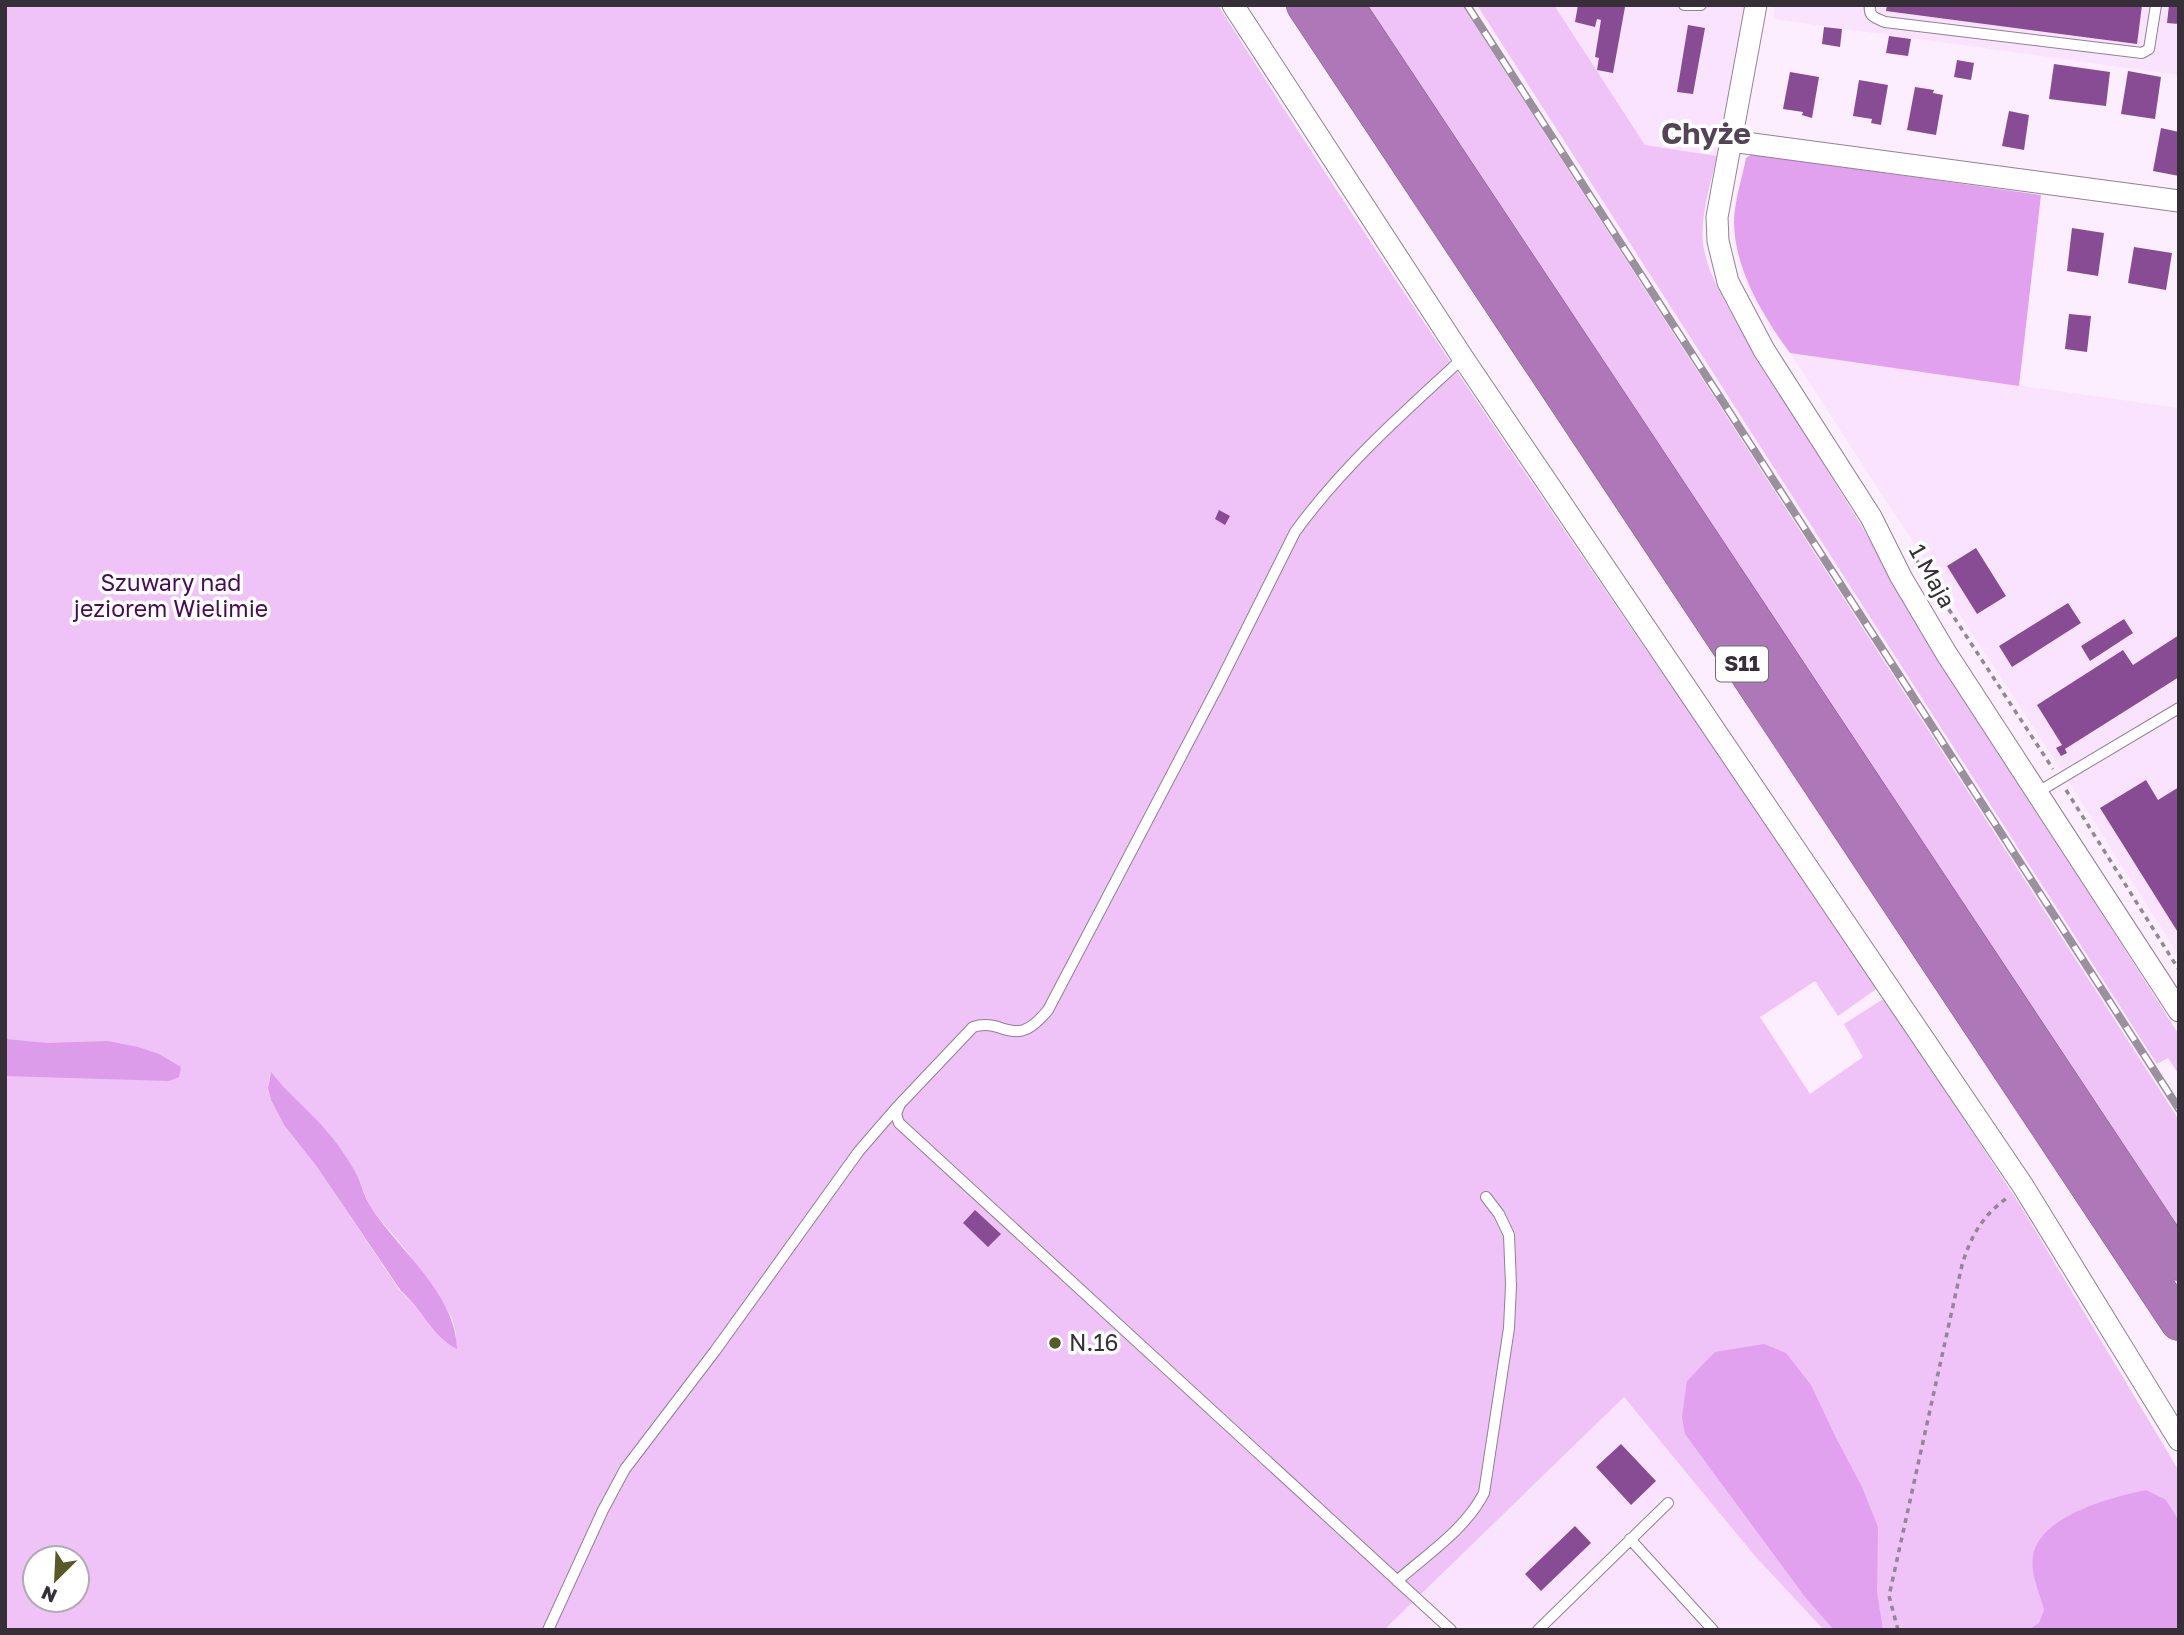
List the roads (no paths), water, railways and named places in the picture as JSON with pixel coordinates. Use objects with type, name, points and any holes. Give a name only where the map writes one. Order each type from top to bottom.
[{"type":"highway","name":"S11","points":[[1305,5],[2179,1322]]},
{"type":"highway","name":"S11","points":[[1345,5],[2179,1262]]},
{"type":"street","points":[[1233,5],[1463,358],[2023,1186],[2179,1440]]},
{"type":"street","name":"1 Maja","points":[[1756,5],[1717,217],[1718,241],[1728,282],[1740,309],[1871,517],[1901,577],[1946,653],[2179,1011]]},
{"type":"street","points":[[1731,141],[2179,201]]},
{"type":"lane","points":[[1684,5],[1702,5]]},
{"type":"lane","points":[[1870,5],[1869,12],[1872,17],[1885,22],[2142,53],[2149,49],[2152,40],[2156,5]]},
{"type":"lane","points":[[548,1630],[603,1510],[625,1469],[715,1351],[859,1151],[973,1027],[982,1024],[1012,1032],[1025,1030],[1039,1021],[1048,1010],[1218,686],[1294,532],[1311,510],[1398,418],[1463,358]]},
{"type":"lane","points":[[2038,792],[2179,708]]},
{"type":"lane","points":[[900,1104],[896,1114],[899,1123],[1451,1630]]},
{"type":"lane","points":[[1397,1581],[1466,1521],[1484,1493],[1509,1328],[1511,1286],[1509,1235],[1499,1214],[1486,1197]]},
{"type":"lane","points":[[1538,1630],[1668,1503]]},
{"type":"lane","points":[[1630,1539],[1713,1630]]},
{"type":"railway","points":[[1467,5],[2179,1109]]},
{"type":"place","name":"N.16","points":[[1055,1343]]},
{"type":"district","name":"Chyże","points":[[1706,134]]},
{"type":"park label","name":"Szuwary nad jeziorem Wielimie","points":[[171,596]]}]
